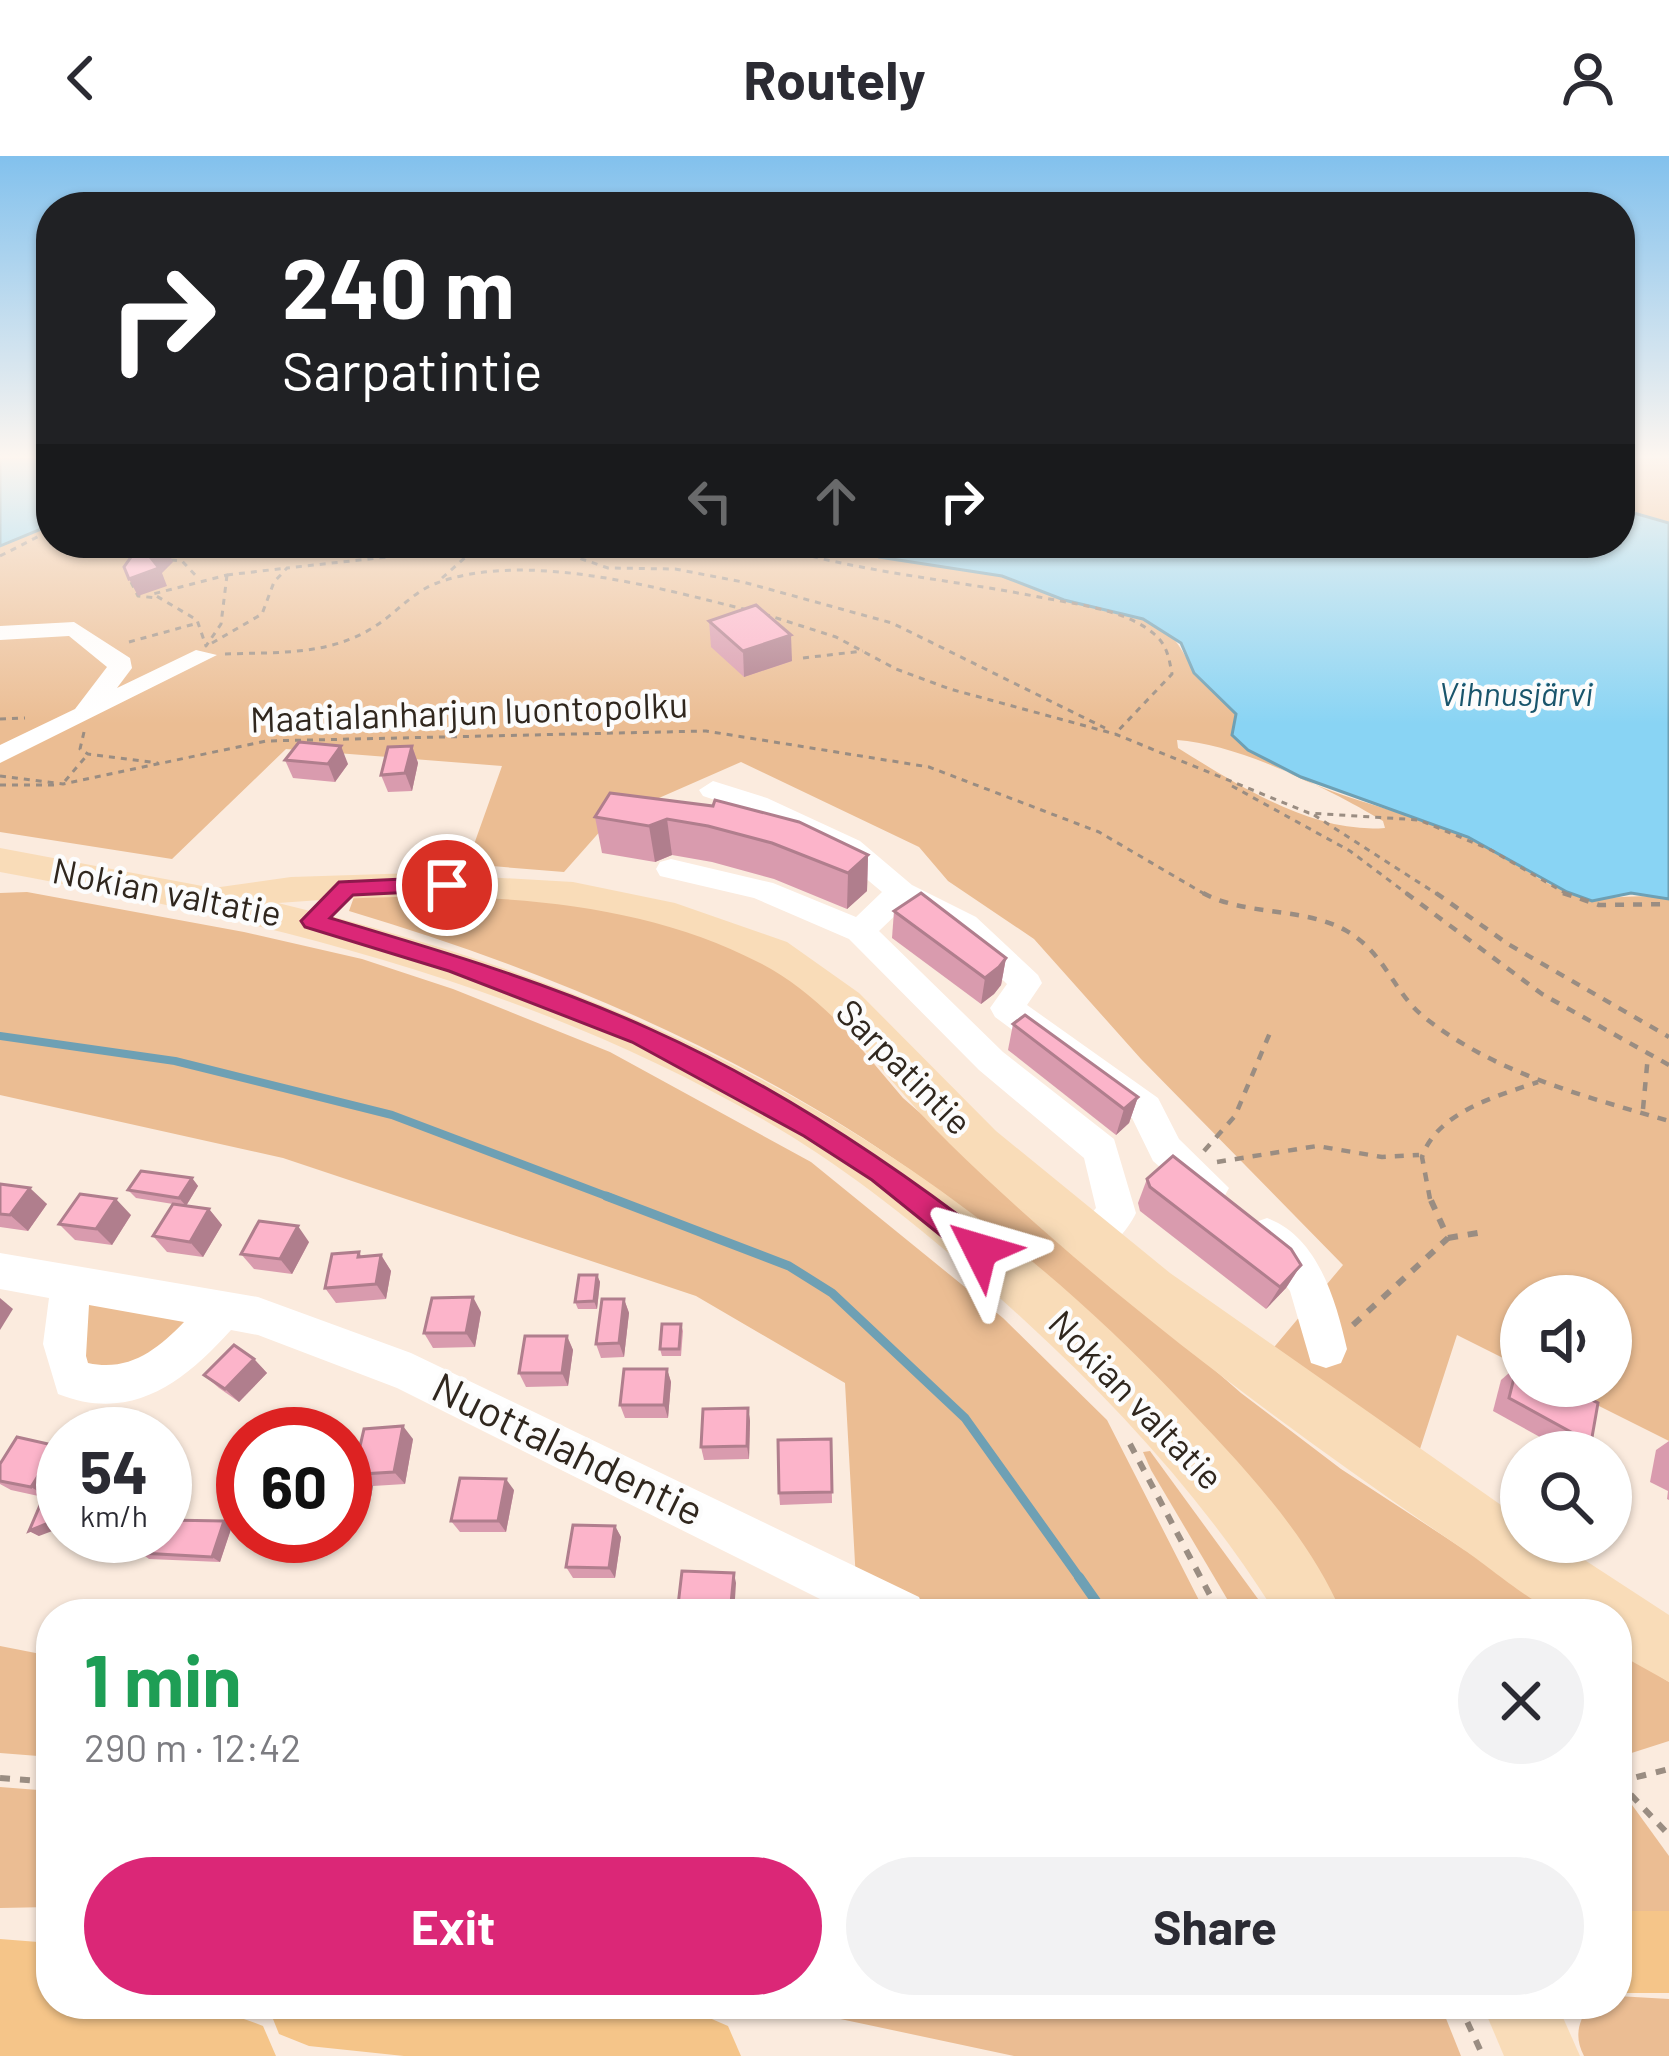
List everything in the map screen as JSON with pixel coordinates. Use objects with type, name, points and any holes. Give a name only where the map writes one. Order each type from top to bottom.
[{"type":"highway","points":[[0,1951],[36,1950]]},
{"type":"highway","points":[[1632,1952],[1669,1952]]},
{"type":"highway","points":[[0,1980],[36,1983]]},
{"type":"highway","points":[[451,2019],[698,2056]]},
{"type":"highway","points":[[0,2026],[233,2056]]},
{"type":"main road","name":"Nokian valtatie","points":[[0,860],[219,899],[313,921],[458,965],[641,1036],[735,1083],[882,1172],[1079,1335],[1232,1498],[1301,1599]]},
{"type":"main road","name":"Sarpatintie","points":[[219,899],[261,891],[447,885],[565,893],[681,918],[779,955],[859,1019],[948,1114],[1090,1238],[1390,1468],[1591,1599]]},
{"type":"main road","points":[[313,921],[347,887]]},
{"type":"main road","name":"Sarpatintie","points":[[1632,1626],[1669,1651]]},
{"type":"main road","points":[[1500,2019],[1542,2056]]},
{"type":"street","points":[[0,633],[74,629],[107,648],[120,668],[81,719]]},
{"type":"street","points":[[0,754],[81,719],[205,650]]},
{"type":"street","points":[[713,790],[757,804],[850,848],[901,892],[965,925],[1026,983],[1007,1009],[1145,1108],[1166,1150],[1294,1257],[1315,1291],[1326,1349]]},
{"type":"street","points":[[671,869],[762,890],[860,931],[991,1060],[1101,1150],[1118,1213],[1090,1238]]},
{"type":"street","points":[[860,931],[901,892]]},
{"type":"street","name":"Nuottalahdentie","points":[[0,1271],[224,1308],[411,1373],[871,1599]]},
{"type":"street","points":[[74,1283],[63,1320],[64,1363],[73,1380],[102,1389],[146,1380],[224,1308]]},
{"type":"path","points":[[2,547],[7,549]]},
{"type":"path","points":[[0,556],[12,547]]},
{"type":"path","points":[[157,598],[153,593],[159,590],[199,579],[364,558]]},
{"type":"path","points":[[205,650],[298,655],[336,647],[371,630],[463,558]]},
{"type":"path","points":[[579,558],[608,568],[675,569],[720,578],[892,623],[1115,734],[1227,783],[1309,812],[1382,853],[1508,944],[1669,1037]]},
{"type":"path","points":[[811,558],[1084,606],[1154,633],[1168,651],[1172,674],[1115,734]]},
{"type":"path","points":[[166,559],[182,561],[199,579]]},
{"type":"path","points":[[205,650],[262,614],[274,582],[287,568]]},
{"type":"path","points":[[258,571],[274,582]]},
{"type":"path","points":[[437,582],[524,573],[591,579],[799,623],[950,689],[1115,734]]},
{"type":"path","points":[[205,650],[221,624],[227,575]]},
{"type":"path","points":[[133,576],[132,591],[157,598],[198,623],[205,650]]},
{"type":"path","points":[[107,648],[198,623]]},
{"type":"path","points":[[803,658],[863,651]]},
{"type":"path","points":[[81,719],[85,728],[80,749],[88,754],[164,763]]},
{"type":"path","name":"Maatialanharjun luontopolku","points":[[0,776],[62,784],[266,742],[583,730],[706,731],[929,767],[1099,832],[1210,897],[1336,926],[1370,944],[1421,1016],[1538,1082],[1643,1109],[1669,1121]]},
{"type":"path","points":[[0,785],[62,784],[88,754]]},
{"type":"path","points":[[1227,783],[1350,850],[1542,994],[1669,1065]]},
{"type":"path","points":[[1309,812],[1419,820],[1491,850],[1565,894],[1599,905],[1669,904]]},
{"type":"path","points":[[1189,1169],[1235,1116],[1272,1028]]},
{"type":"path","points":[[1643,1109],[1648,1054]]},
{"type":"path","points":[[1448,1238],[1426,1191],[1421,1155],[1430,1136],[1482,1102],[1538,1082]]},
{"type":"path","points":[[1189,1169],[1316,1146],[1382,1157],[1421,1155]]},
{"type":"path","points":[[1326,1349],[1448,1238],[1483,1232]]},
{"type":"path","points":[[1138,1431],[1130,1446],[1212,1599]]},
{"type":"path","points":[[1632,1778],[1669,1769]]},
{"type":"path","points":[[0,1778],[36,1781]]},
{"type":"path","points":[[1632,1796],[1669,1835]]},
{"type":"path","points":[[1483,2056],[1493,2019]]},
{"type":"shaded area","points":[[0,547],[36,547],[36,558],[885,558],[1015,579],[1064,600],[1137,617],[1163,629],[1177,643],[1203,682],[1236,714],[1233,730],[1255,751],[1297,776],[1227,750],[1177,740],[1178,748],[1226,777],[1277,804],[1331,823],[1385,828],[1383,821],[1315,784],[1444,827],[1570,893],[1669,899],[1669,1441],[1601,1407],[1632,1407],[1632,1275],[1500,1275],[1500,1356],[1457,1335],[1419,1452],[1270,1352],[1343,1265],[1141,1059],[1034,939],[948,881],[919,847],[741,762],[611,819],[564,872],[467,864],[502,766],[286,749],[172,859],[0,832]]},
{"type":"shaded area","points":[[27,892],[244,932],[362,959],[453,989],[610,1052],[811,1162],[1003,1318],[1107,1420],[1198,1599],[895,1599],[856,1581],[845,1383],[696,1296],[283,1158],[0,1095],[0,893]]},
{"type":"shaded area","points":[[355,894],[560,899],[716,936],[766,960],[820,1000],[903,1098],[1241,1393],[1341,1469],[1540,1599],[1324,1599],[1077,1307],[987,1227],[905,1166],[730,1061],[638,1017],[543,977],[349,911]]},
{"type":"shaded area","points":[[84,1303],[191,1317],[167,1355],[86,1372]]},
{"type":"shaded area","points":[[1150,1451],[1258,1599],[1227,1599],[1143,1452]]},
{"type":"shaded area","points":[[0,1646],[36,1653],[36,1756],[0,1753]]},
{"type":"shaded area","points":[[1632,1659],[1669,1682],[1669,1741],[1632,1753]]},
{"type":"shaded area","points":[[0,1787],[36,1790],[36,1907],[0,1908]]},
{"type":"shaded area","points":[[1632,1805],[1669,1856],[1669,1914],[1632,1915]]},
{"type":"shaded area","points":[[1632,1997],[1669,1999],[1669,2056],[1584,2056],[1582,2019],[1632,2019]]},
{"type":"shaded area","points":[[840,2019],[1446,2019],[1461,2056],[1014,2056]]},
{"type":"water","name":"Vihnusjärvi","points":[[1635,547],[1669,547],[1669,899],[1631,893],[1592,901],[1468,837],[1301,777],[1248,750],[1232,735],[1236,714],[1194,673],[1181,643],[1143,619],[1064,600],[1002,576],[885,558],[1635,558]]},
{"type":"building","points":[[130,558],[151,558],[159,568],[129,579],[124,567]]},
{"type":"building","points":[[756,605],[791,635],[743,651],[709,621]]},
{"type":"building","points":[[299,742],[341,746],[328,764],[285,760]]},
{"type":"building","points":[[412,746],[405,773],[381,775],[388,747]]},
{"type":"building","points":[[610,793],[713,806],[715,800],[799,822],[868,855],[848,873],[772,843],[708,826],[667,819],[649,826],[595,817]]},
{"type":"building","points":[[921,893],[1006,958],[999,967],[985,978],[894,911]]},
{"type":"building","points":[[1025,1015],[1138,1097],[1124,1109],[1013,1024]]},
{"type":"building","points":[[1173,1156],[1291,1249],[1301,1265],[1280,1287],[1150,1187],[1147,1179]]},
{"type":"building","points":[[141,1171],[192,1178],[179,1198],[128,1190]]},
{"type":"building","points":[[0,1184],[30,1188],[10,1215],[0,1214]]},
{"type":"building","points":[[80,1194],[116,1199],[96,1229],[59,1224]]},
{"type":"building","points":[[173,1204],[209,1209],[190,1242],[153,1236]]},
{"type":"building","points":[[259,1221],[298,1226],[280,1259],[241,1254]]},
{"type":"building","points":[[359,1252],[358,1257],[381,1255],[376,1284],[325,1288],[332,1254]]},
{"type":"building","points":[[579,1275],[597,1275],[594,1301],[575,1302]]},
{"type":"building","points":[[473,1297],[466,1333],[424,1333],[432,1298]]},
{"type":"building","points":[[602,1299],[624,1299],[619,1343],[596,1344]]},
{"type":"building","points":[[662,1324],[681,1324],[679,1349],[660,1349]]},
{"type":"building","points":[[525,1336],[567,1336],[562,1373],[519,1373]]},
{"type":"building","points":[[234,1345],[254,1359],[225,1389],[204,1375]]},
{"type":"building","points":[[624,1369],[667,1369],[664,1405],[620,1405]]},
{"type":"building","points":[[1525,1407],[1597,1407],[1593,1431],[1569,1431]]},
{"type":"building","points":[[748,1408],[747,1446],[701,1447],[703,1409]]},
{"type":"building","points":[[403,1426],[394,1472],[372,1473],[372,1428]]},
{"type":"building","points":[[17,1437],[36,1441],[36,1479],[31,1487],[0,1481],[0,1464]]},
{"type":"building","points":[[831,1439],[832,1492],[779,1493],[778,1440]]},
{"type":"building","points":[[460,1478],[506,1479],[498,1521],[451,1521]]},
{"type":"building","points":[[192,1520],[216,1521],[212,1557],[192,1556]]},
{"type":"building","points":[[573,1525],[615,1526],[609,1568],[566,1567]]},
{"type":"building","points":[[682,1571],[734,1573],[731,1599],[679,1599]]},
{"type":"waterway","points":[[0,1036],[175,1061],[392,1115],[614,1199]]},
{"type":"waterway","points":[[606,1196],[789,1266],[832,1293],[965,1418],[1081,1580]]},
{"type":"waterway","points":[[1079,1577],[1094,1599]]},
{"type":"route","points":[[447,885],[347,887],[313,921],[458,965],[641,1036],[814,1128],[882,1172],[980,1250]]}]
